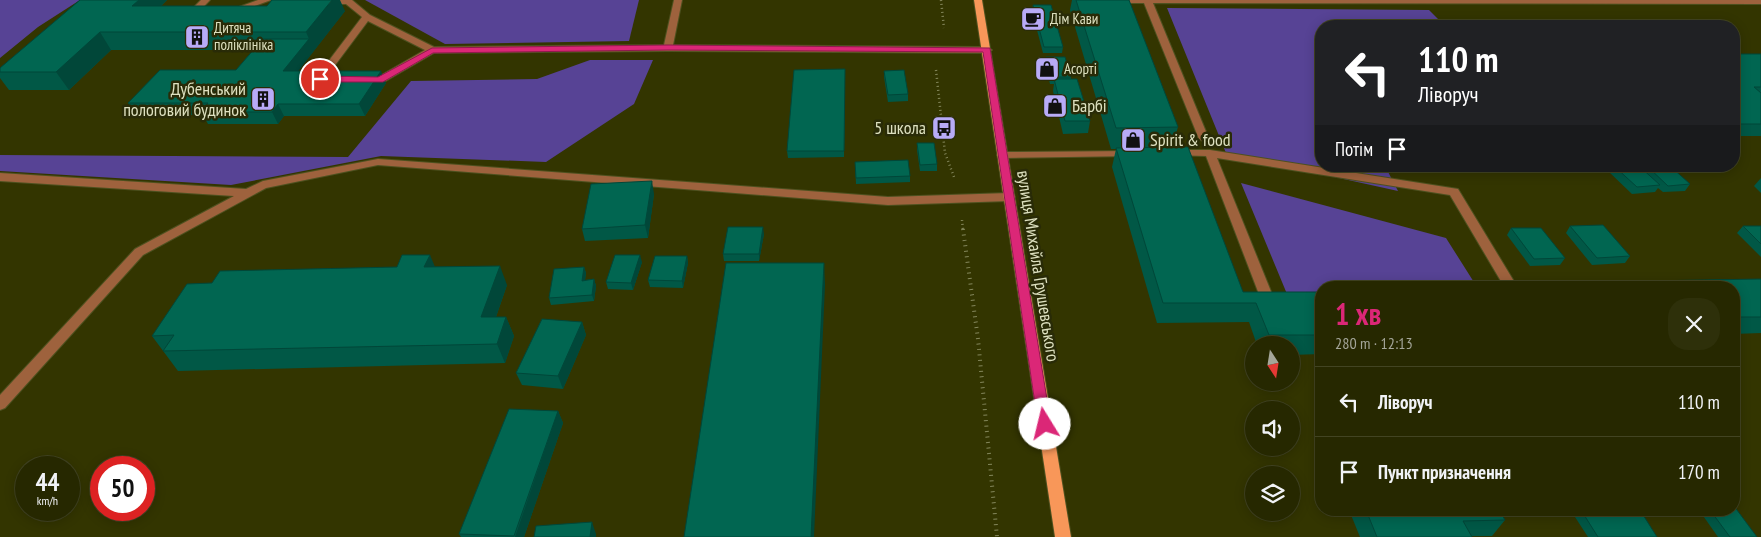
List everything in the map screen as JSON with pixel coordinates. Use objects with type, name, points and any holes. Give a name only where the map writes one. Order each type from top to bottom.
[{"type":"main road","name":"вулиця Михайла Грушевського","points":[[978,0],[1062,537]]},
{"type":"street","points":[[202,18],[188,18],[206,0]]},
{"type":"street","points":[[219,15],[267,0]]},
{"type":"street","points":[[311,0],[348,1],[367,17],[432,50],[668,48],[986,50]]},
{"type":"street","points":[[668,48],[678,0]]},
{"type":"street","points":[[1087,0],[1761,1]]},
{"type":"street","points":[[1148,0],[1204,139]]},
{"type":"street","points":[[337,79],[320,79],[367,17]]},
{"type":"street","points":[[354,79],[380,80],[432,50]]},
{"type":"street","points":[[1210,153],[1267,299],[1285,299]]},
{"type":"street","points":[[1163,154],[1210,153],[1315,170]]},
{"type":"street","points":[[1003,155],[1144,154]]},
{"type":"street","points":[[0,404],[140,252],[263,186],[378,162],[888,201],[1010,197]]},
{"type":"street","points":[[1329,172],[1454,192],[1508,281]]},
{"type":"street","points":[[0,177],[249,193]]},
{"type":"path","points":[[941,0],[944,33],[934,59],[945,153],[953,175],[964,229],[978,339],[996,537]]},
{"type":"shaded area","points":[[0,0],[80,0],[38,27],[0,58]]},
{"type":"shaded area","points":[[365,0],[639,0],[629,41],[445,44]]},
{"type":"shaded area","points":[[1167,8],[1429,10],[1439,20],[1315,20],[1315,172],[1388,172],[1398,191],[1226,153]]},
{"type":"shaded area","points":[[590,60],[653,60],[634,104],[546,162],[381,156],[231,185],[0,171],[0,155],[348,157],[411,81],[537,79]]},
{"type":"shaded area","points":[[1241,183],[1446,238],[1473,281],[1315,281],[1315,294],[1287,294]]},
{"type":"building","points":[[80,0],[139,0],[132,6],[267,6],[272,0],[332,0],[306,32],[100,32],[56,72],[0,72],[0,68]]},
{"type":"building","points":[[1076,0],[1129,0],[1178,127],[1116,128]]},
{"type":"building","points":[[1033,5],[1051,5],[1063,47],[1044,47]]},
{"type":"building","name":"Дубенський пологовий будинок","points":[[263,39],[309,39],[283,71],[381,71],[359,104],[278,104],[272,112],[201,112],[208,103],[128,103],[160,70],[236,70]]},
{"type":"building","points":[[1740,54],[1761,54],[1761,87],[1754,87],[1761,93],[1761,124],[1740,124]]},
{"type":"building","points":[[1046,57],[1065,57],[1071,77],[1051,77]]},
{"type":"building","points":[[845,69],[844,151],[787,151],[794,70]]},
{"type":"building","points":[[904,70],[908,94],[888,95],[884,71]]},
{"type":"building","points":[[1054,79],[1077,79],[1090,121],[1065,121]]},
{"type":"building","points":[[917,143],[934,143],[937,164],[920,165]]},
{"type":"building","points":[[1188,147],[1243,292],[1315,292],[1315,335],[1269,335],[1256,303],[1163,303],[1116,148]]},
{"type":"building","points":[[908,160],[910,176],[856,178],[855,162]]},
{"type":"building","points":[[1621,172],[1646,172],[1660,185],[1637,187]]},
{"type":"building","points":[[1653,172],[1677,172],[1690,184],[1668,186]]},
{"type":"building","points":[[652,181],[645,225],[582,229],[591,184]]},
{"type":"building","points":[[1603,225],[1630,256],[1597,258],[1570,226]]},
{"type":"building","points":[[1743,226],[1761,226],[1761,244]]},
{"type":"building","points":[[728,227],[763,227],[759,254],[723,254]]},
{"type":"building","points":[[1511,228],[1541,228],[1565,258],[1534,259]]},
{"type":"building","points":[[402,255],[430,255],[424,267],[500,266],[481,317],[506,317],[497,344],[163,351],[174,335],[152,336],[187,284],[212,283],[220,271],[397,267]]},
{"type":"building","points":[[615,255],[640,255],[631,283],[606,282]]},
{"type":"building","points":[[655,256],[687,256],[682,281],[648,280]]},
{"type":"building","points":[[726,263],[824,263],[811,537],[684,537]]},
{"type":"building","points":[[584,267],[582,281],[594,279],[592,295],[549,298],[554,269]]},
{"type":"building","points":[[1761,279],[1761,317],[1740,317],[1740,281],[1647,281]]},
{"type":"building","points":[[542,319],[582,322],[558,376],[516,373]]},
{"type":"building","points":[[509,409],[558,411],[514,536],[459,534]]},
{"type":"building","points":[[1740,514],[1757,537],[1730,537],[1714,516],[1740,516]]},
{"type":"building","points":[[1368,516],[1503,516],[1505,520],[1463,521],[1472,537],[1377,537]]},
{"type":"building","points":[[1585,516],[1644,516],[1657,537],[1598,537]]},
{"type":"building","points":[[592,522],[590,537],[534,537],[536,526]]},
{"type":"place","name":"Дім Кави","points":[[1033,19]]},
{"type":"place","name":"Дитяча поліклініка","points":[[197,37]]},
{"type":"place","name":"Асорті","points":[[1047,69]]},
{"type":"place","name":"Дубенський пологовий будинок","points":[[263,99]]},
{"type":"place","name":"Барбі","points":[[1055,106]]},
{"type":"place","name":"5 школа","points":[[944,128]]},
{"type":"place","name":"Spirit & food","points":[[1133,140]]},
{"type":"route","points":[[320,79],[380,80],[432,50],[668,48],[986,50],[1045,424]]}]
